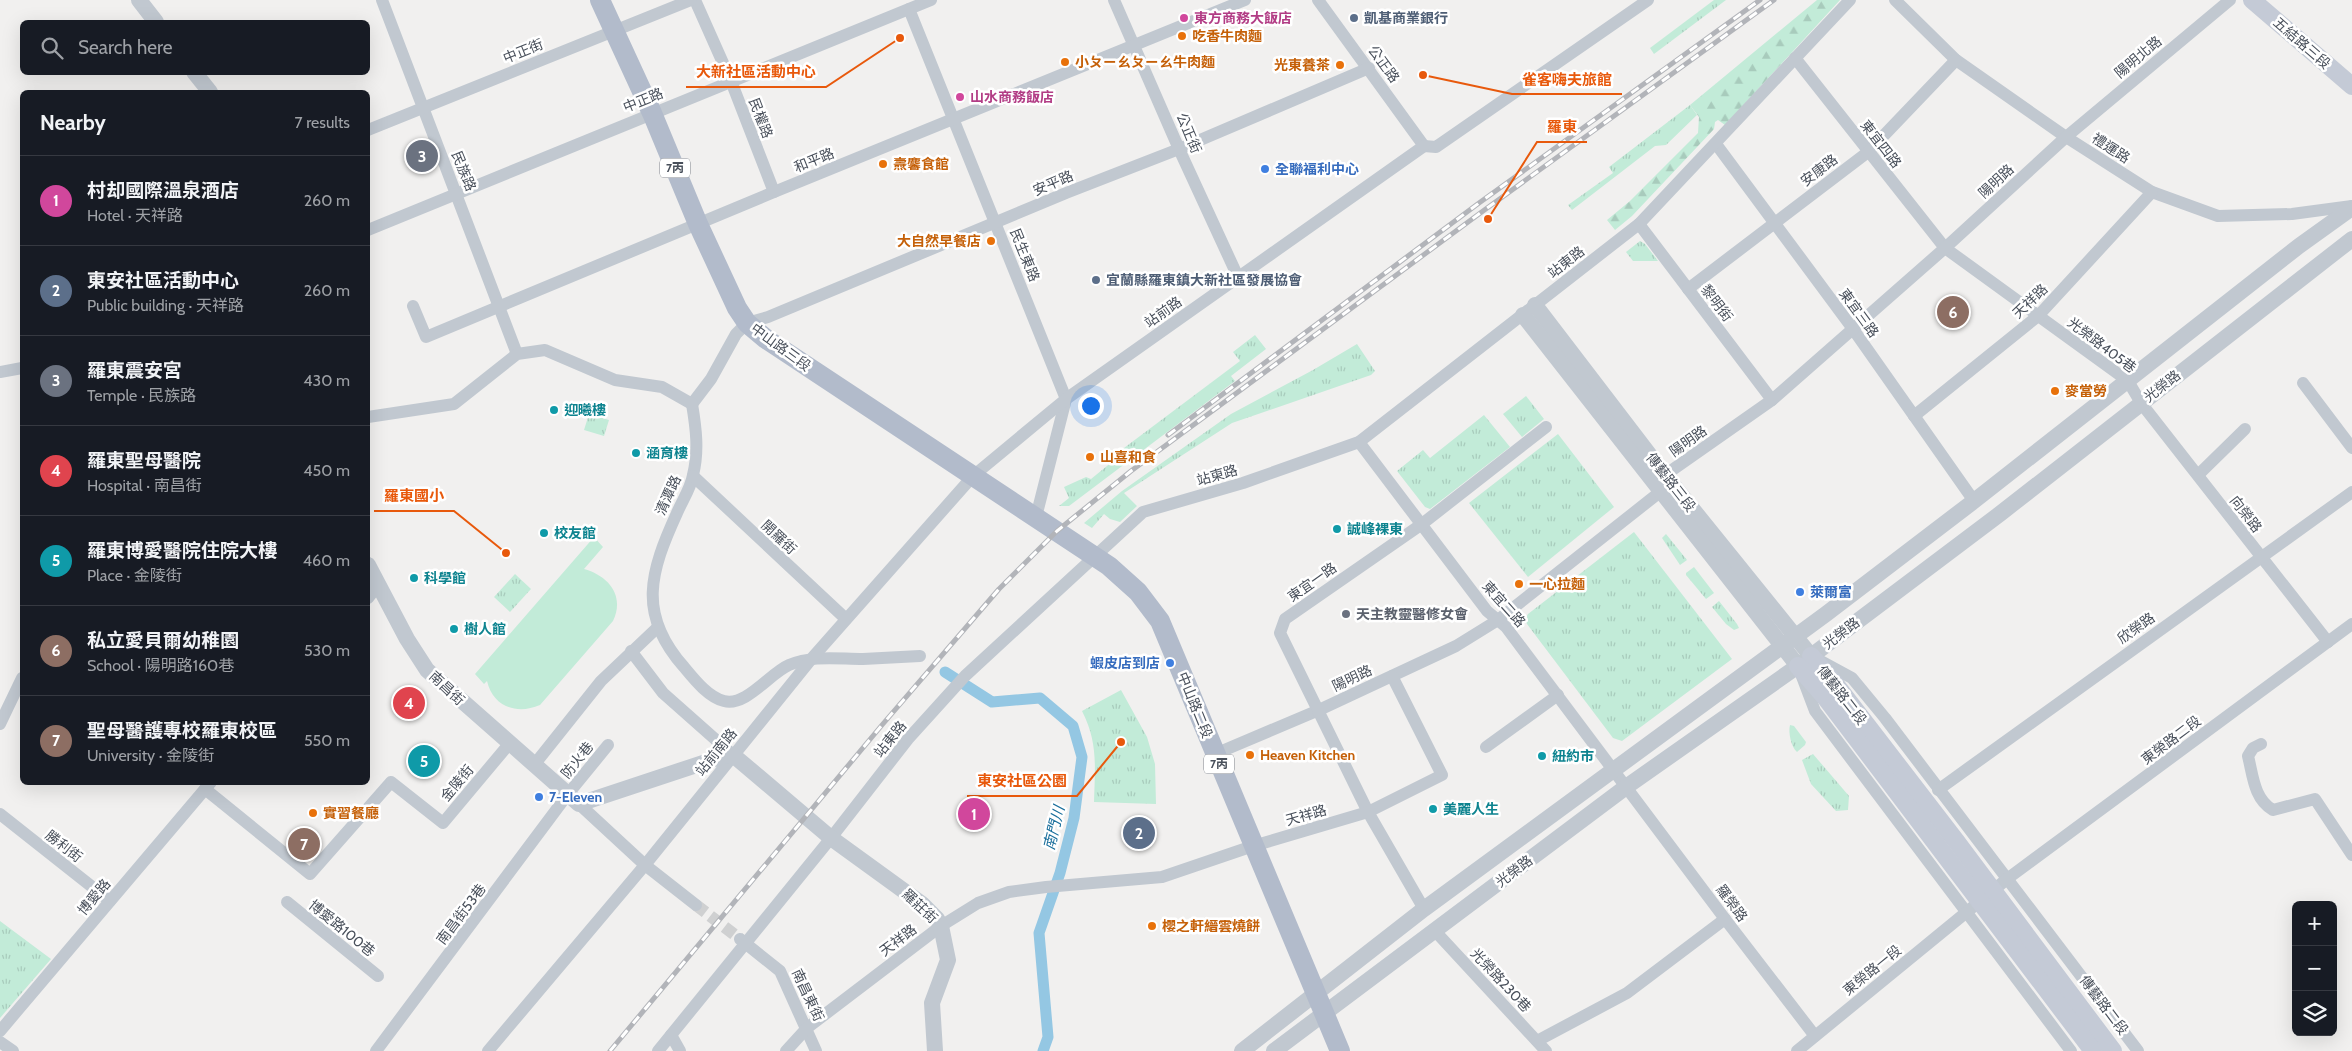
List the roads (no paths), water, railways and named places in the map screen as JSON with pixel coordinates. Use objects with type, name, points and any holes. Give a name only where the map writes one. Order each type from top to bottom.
[{"type":"main road","name":"中山路三段","points":[[600,0],[652,113],[698,224],[736,308],[747,324],[766,339],[1036,517]]},
{"type":"main road","name":"五結路三段","points":[[2252,0],[2352,86]]},
{"type":"main road","name":"中山路二段","points":[[1036,517],[1126,580],[1160,621],[1340,1051]]},
{"type":"main road","name":"傳藝路二段","points":[[1804,661],[1825,697],[2113,1051]]},
{"type":"main road","name":"傳藝路二段","points":[[1988,896],[2093,1051]]},
{"type":"street","points":[[139,0],[154,20]]},
{"type":"street","name":"民族路","points":[[382,0],[457,194],[497,306],[517,354]]},
{"type":"street","name":"中正街","points":[[370,129],[691,0]]},
{"type":"street","name":"民權路","points":[[695,0],[731,81],[774,192]]},
{"type":"street","name":"中正路","points":[[370,229],[930,0]]},
{"type":"street","name":"公正街","points":[[1114,0],[1238,278]]},
{"type":"street","name":"和平路","points":[[413,306],[426,337],[774,192],[1245,0]]},
{"type":"street","name":"公正路","points":[[1318,0],[1424,146]]},
{"type":"street","points":[[1424,146],[1436,148],[1648,0]]},
{"type":"street","name":"站東路","points":[[658,1051],[743,941],[831,838],[908,739],[965,676],[1143,512],[1242,483],[1359,442],[1638,224],[1716,144],[1850,0]]},
{"type":"street","name":"禮運路","points":[[1895,0],[1956,60],[2066,137],[2152,192],[2218,216],[2292,214],[2352,207]]},
{"type":"street","name":"陽明北路","points":[[2066,137],[2230,0]]},
{"type":"street","name":"民生東路","points":[[909,9],[1066,399]]},
{"type":"street","name":"東宜四路","points":[[1795,58],[1945,248],[2038,316]]},
{"type":"street","name":"安康路","points":[[1688,289],[1868,152],[1956,60]]},
{"type":"street","name":"安平路","points":[[747,324],[1179,149],[1369,68]]},
{"type":"street","points":[[196,75],[208,90]]},
{"type":"street","name":"陽明路","points":[[1215,754],[1319,710],[1456,646],[1498,620],[1660,492],[1665,475],[1772,400],[1945,248],[2066,137]]},
{"type":"street","name":"東宜三路","points":[[1716,144],[1852,329],[1974,501]]},
{"type":"street","name":"站前路","points":[[973,476],[1066,399],[1424,146]]},
{"type":"street","name":"天祥路","points":[[1914,416],[2038,316],[2152,192]]},
{"type":"street","name":"光榮路","points":[[1274,1051],[1320,1003],[1424,909],[1614,770],[1974,501],[2299,246],[2352,207]]},
{"type":"street","name":"黎明街","points":[[1638,224],[1772,400]]},
{"type":"street","name":"光榮路","points":[[1242,1051],[1435,931],[1626,787],[1804,661],[2000,513],[2352,239]]},
{"type":"street","name":"傳藝路三段","points":[[1529,310],[1665,475],[1787,641]]},
{"type":"street","name":"傳藝路三段","points":[[1529,310],[1660,492],[1804,661]]},
{"type":"street","name":"光榮路405巷","points":[[2038,316],[2128,381],[2141,403]]},
{"type":"street","points":[[370,417],[454,404],[517,354],[546,350],[614,380],[662,387],[692,404],[712,379],[736,334],[747,324]]},
{"type":"street","points":[[0,372],[20,368]]},
{"type":"street","points":[[2303,384],[2352,448]]},
{"type":"street","points":[[1036,517],[1066,399]]},
{"type":"street","name":"向榮路","points":[[2141,403],[2328,642]]},
{"type":"street","name":"清潭路","points":[[692,404],[697,437],[693,476],[667,534],[652,581],[653,611],[658,627],[681,664],[701,687],[724,701],[740,700],[787,666],[813,657]]},
{"type":"street","name":"東宜一路","points":[[1424,909],[1368,812],[1280,633],[1285,618],[1422,524],[1546,427]]},
{"type":"street","points":[[2198,475],[2245,429]]},
{"type":"street","name":"東宜二路","points":[[1359,442],[1487,611],[1506,626],[1626,787]]},
{"type":"street","name":"開羅街","points":[[693,476],[846,619]]},
{"type":"street","name":"站前南路","points":[[488,1051],[645,865],[813,657],[973,476]]},
{"type":"street","name":"欣榮路","points":[[1938,790],[2352,492]]},
{"type":"street","name":"南昌街","points":[[370,569],[427,670],[534,766],[574,799]]},
{"type":"street","points":[[370,595],[378,585]]},
{"type":"street","name":"東榮路二段","points":[[1988,896],[2008,879],[2352,624]]},
{"type":"street","points":[[534,766],[601,681],[658,627]]},
{"type":"street","points":[[632,652],[663,693],[733,755]]},
{"type":"street","points":[[813,657],[920,656]]},
{"type":"street","name":"傳藝路二段","points":[[1804,661],[1852,678],[1885,718],[2138,1051]]},
{"type":"street","name":"傳藝路二段","points":[[1804,661],[1815,711],[2071,1051]]},
{"type":"street","name":"天祥路","points":[[786,1051],[807,1028],[941,926],[978,903],[1009,892],[1064,885],[1162,877],[1253,846],[1368,812],[1442,775],[1392,676]]},
{"type":"street","points":[[0,724],[20,682]]},
{"type":"street","points":[[1486,747],[1558,695]]},
{"type":"street","name":"金陵街","points":[[208,786],[310,874],[391,782],[443,823],[509,744]]},
{"type":"street","points":[[2261,744],[2253,748],[2248,756],[2257,794],[2265,806],[2273,810],[2315,799],[2352,855]]},
{"type":"street","name":"防火巷","points":[[574,799],[608,745]]},
{"type":"street","points":[[574,799],[733,755]]},
{"type":"street","name":"羅莊街","points":[[733,755],[831,838],[922,904],[941,926],[948,960],[932,1002],[935,1051]]},
{"type":"street","name":"博愛路","points":[[0,1031],[208,786]]},
{"type":"street","name":"羅榮路","points":[[1626,787],[1815,1036]]},
{"type":"street","points":[[574,799],[645,865],[696,905]]},
{"type":"street","name":"南昌街53巷","points":[[376,1051],[574,799]]},
{"type":"street","name":"勝利街","points":[[0,814],[110,901]]},
{"type":"street","name":"東榮路一段","points":[[1797,1051],[1988,896]]},
{"type":"street","name":"博愛路100巷","points":[[287,902],[378,976]]},
{"type":"street","points":[[1542,1046],[1627,993],[1725,919]]},
{"type":"street","name":"光榮路230巷","points":[[1435,931],[1542,1046]]},
{"type":"street","name":"南昌東街","points":[[743,941],[780,971],[816,1051]]},
{"type":"street","points":[[671,1035],[680,1051]]},
{"type":"street","points":[[0,1042],[13,1051]]},
{"type":"waterway","name":"南門川","points":[[945,672],[992,702],[1040,698],[1073,726],[1082,757],[1074,818],[1060,873],[1039,933],[1048,1037],[1043,1051]]},
{"type":"tunnel","points":[[696,905],[740,939]]},
{"type":"railway","points":[[1168,435],[1479,203],[1760,0]]},
{"type":"railway","points":[[610,1051],[882,725],[999,589],[1057,531],[1131,471],[1483,211],[1774,0]]},
{"type":"place","name":"東方商務大飯店","points":[[1184,18]]},
{"type":"place","name":"凱基商業銀行","points":[[1354,18]]},
{"type":"place","name":"吃香牛肉麵","points":[[1182,36]]},
{"type":"place","name":"大新社區活動中心","points":[[900,38]]},
{"type":"place","name":"小ㄆㄧㄠㄆㄧㄠ牛肉麵","points":[[1065,62]]},
{"type":"place","name":"光東養茶","points":[[1340,65]]},
{"type":"place","name":"雀客嗨夫旅館","points":[[1423,75]]},
{"type":"place","name":"山水商務飯店","points":[[960,97]]},
{"type":"place","name":"羅東震安宮","points":[[422,156]]},
{"type":"place","name":"燾麘食館","points":[[883,164]]},
{"type":"place","name":"全聯福利中心","points":[[1265,169]]},
{"type":"place","name":"羅東","points":[[1488,219]]},
{"type":"place","name":"大自然早餐店","points":[[991,241]]},
{"type":"place","name":"宜蘭縣羅東鎮大新社區發展協會","points":[[1096,280]]},
{"type":"place","name":"私立愛貝爾幼稚園","points":[[1953,312]]},
{"type":"place","name":"麥當勞","points":[[2055,391]]},
{"type":"place","name":"迎曦樓","points":[[554,410]]},
{"type":"place","name":"涵育樓","points":[[636,453]]},
{"type":"place","name":"山喜和食","points":[[1090,457]]},
{"type":"place","name":"誠峰裸東","points":[[1337,529]]},
{"type":"place","name":"校友館","points":[[544,533]]},
{"type":"place","name":"羅東國小","points":[[506,553]]},
{"type":"place","name":"科學館","points":[[414,578]]},
{"type":"place","name":"一心拉麵","points":[[1519,584]]},
{"type":"place","name":"萊爾富","points":[[1800,592]]},
{"type":"place","name":"天主教靈醫修女會","points":[[1346,614]]},
{"type":"place","name":"樹人館","points":[[454,629]]},
{"type":"place","name":"蝦皮店到店","points":[[1170,663]]},
{"type":"place","name":"羅東聖母醫院","points":[[409,703]]},
{"type":"place","name":"東安社區公園","points":[[1121,742]]},
{"type":"place","name":"Heaven Kitchen","points":[[1250,755]]},
{"type":"place","name":"紐約市","points":[[1542,756]]},
{"type":"place","name":"羅東博愛醫院住院大樓","points":[[424,761]]},
{"type":"place","name":"7-Eleven","points":[[539,797]]},
{"type":"place","name":"美麗人生","points":[[1433,809]]},
{"type":"place","name":"實習餐廳","points":[[313,813]]},
{"type":"place","name":"村却國際溫泉酒店","points":[[974,814]]},
{"type":"place","name":"東安社區活動中心","points":[[1139,833]]},
{"type":"place","name":"聖母醫護專校羅東校區","points":[[304,844]]},
{"type":"place","name":"櫻之軒縉雲燒餅","points":[[1152,926]]}]
